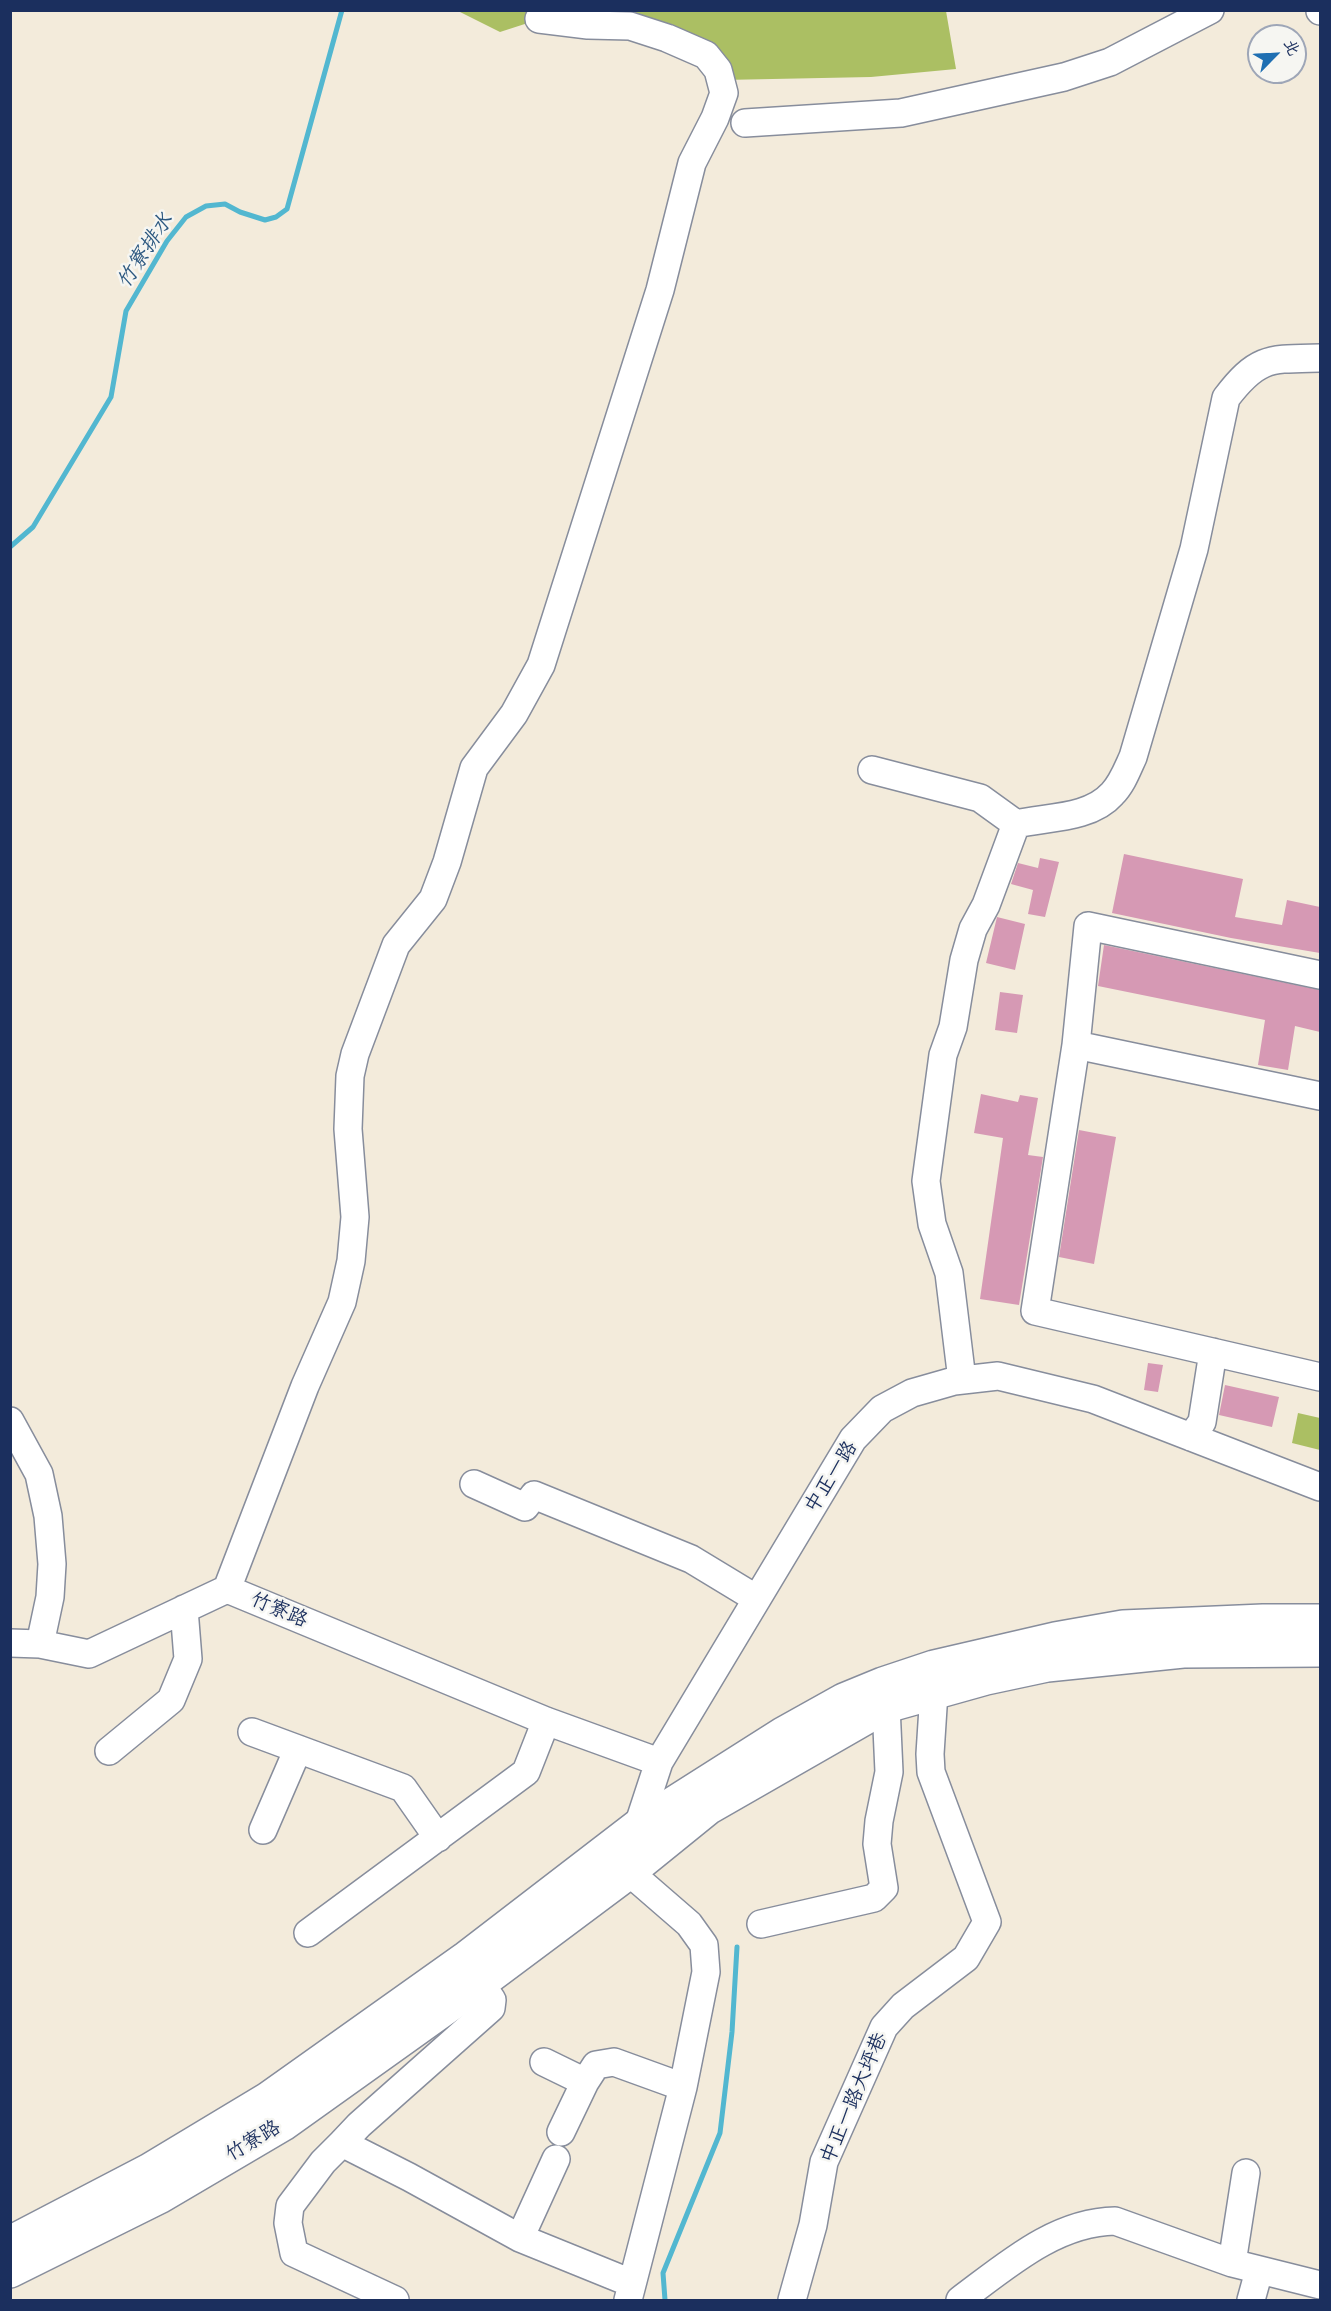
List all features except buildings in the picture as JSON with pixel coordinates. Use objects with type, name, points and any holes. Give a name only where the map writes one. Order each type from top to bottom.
[{"type":"main road","points":[[638,1826],[783,1734],[844,1700],[883,1684],[934,1668],[1054,1639],[1123,1627],[1320,1621]]},
{"type":"main road","points":[[628,1872],[708,1808],[886,1706],[986,1678],[1047,1665],[1183,1651],[1320,1650]]},
{"type":"main road","name":"竹寮路","points":[[10,2271],[159,2197],[283,2124],[472,1972],[638,1826]]},
{"type":"main road","name":"竹寮路","points":[[10,2243],[150,2170],[472,1972],[628,1872]]},
{"type":"street","points":[[745,123],[901,113],[1064,77],[1110,62],[1210,10]]},
{"type":"street","points":[[227,1589],[305,1386],[342,1302],[351,1261],[355,1217],[348,1129],[350,1076],[355,1054],[396,945],[433,899],[447,862],[474,768],[514,714],[541,665],[660,290],[692,163],[715,118],[724,93],[718,70],[705,55],[667,38],[630,26],[588,26],[539,20]]},
{"type":"street","points":[[873,770],[980,798],[1016,824],[1088,810],[1111,796],[1121,783],[1133,758],[1194,549],[1226,398],[1241,379],[1261,363],[1278,359],[1320,358]]},
{"type":"street","points":[[962,1380],[949,1273],[932,1224],[926,1181],[943,1055],[953,1027],[964,960],[973,929],[986,905],[1016,824]]},
{"type":"street","points":[[1320,975],[1088,926],[1076,1045],[1035,1311],[1320,1377]]},
{"type":"street","points":[[1076,1045],[1320,1096]]},
{"type":"street","points":[[1191,1437],[1202,1422],[1213,1352]]},
{"type":"street","name":"中正一路","points":[[659,1761],[853,1439],[882,1409],[912,1393],[962,1380],[998,1376],[1083,1396],[1320,1487]]},
{"type":"street","points":[[10,1421],[39,1474],[48,1516],[52,1564],[50,1597],[40,1644]]},
{"type":"street","points":[[474,1484],[525,1507],[534,1495],[691,1559],[757,1599]]},
{"type":"street","name":"竹寮路","points":[[10,1643],[40,1644],[89,1654],[227,1589],[546,1721],[659,1761]]},
{"type":"street","points":[[109,1751],[171,1700],[188,1659],[184,1609]]},
{"type":"street","name":"中正一路大坪巷","points":[[792,2301],[813,2225],[824,2162],[884,2027],[903,2006],[966,1958],[987,1922],[931,1772],[934,1692]]},
{"type":"street","points":[[761,1924],[874,1898],[884,1888],[877,1844],[879,1821],[889,1772],[886,1706]]},
{"type":"street","points":[[308,1933],[526,1772],[546,1721]]},
{"type":"street","points":[[252,1732],[403,1788],[438,1838]]},
{"type":"street","points":[[263,1830],[298,1749]]},
{"type":"street","points":[[342,2143],[520,2238],[630,2292],[683,2087],[706,1972],[704,1945],[689,1924],[628,1872],[638,1826],[659,1761]]},
{"type":"street","points":[[395,2301],[294,2253],[288,2223],[290,2206],[323,2162],[359,2125],[491,2008],[492,2000],[472,1972]]},
{"type":"street","points":[[544,2062],[585,2082]]},
{"type":"street","points":[[561,2132],[585,2082],[596,2065],[614,2062],[683,2087]]},
{"type":"street","points":[[520,2238],[556,2159]]},
{"type":"street","points":[[1232,2263],[1246,2173]]},
{"type":"street","points":[[960,2301],[1013,2262],[1064,2231],[1097,2221],[1115,2221],[1232,2263],[1320,2285]]},
{"type":"street","points":[[1251,2301],[1259,2271]]},
{"type":"green space","points":[[458,11],[565,11],[500,32]]},
{"type":"green space","points":[[599,11],[946,11],[956,69],[871,77],[723,80],[668,39]]},
{"type":"green space","points":[[1298,1413],[1320,1418],[1320,1450],[1292,1443]]},
{"type":"waterway","name":"竹寮排水","points":[[10,547],[33,527],[111,397],[126,311],[167,241],[186,217],[206,206],[225,204],[240,212],[265,220],[276,217],[287,209],[342,10]]},
{"type":"waterway","points":[[665,2300],[663,2273],[720,2133],[732,2032],[737,1947]]}]
